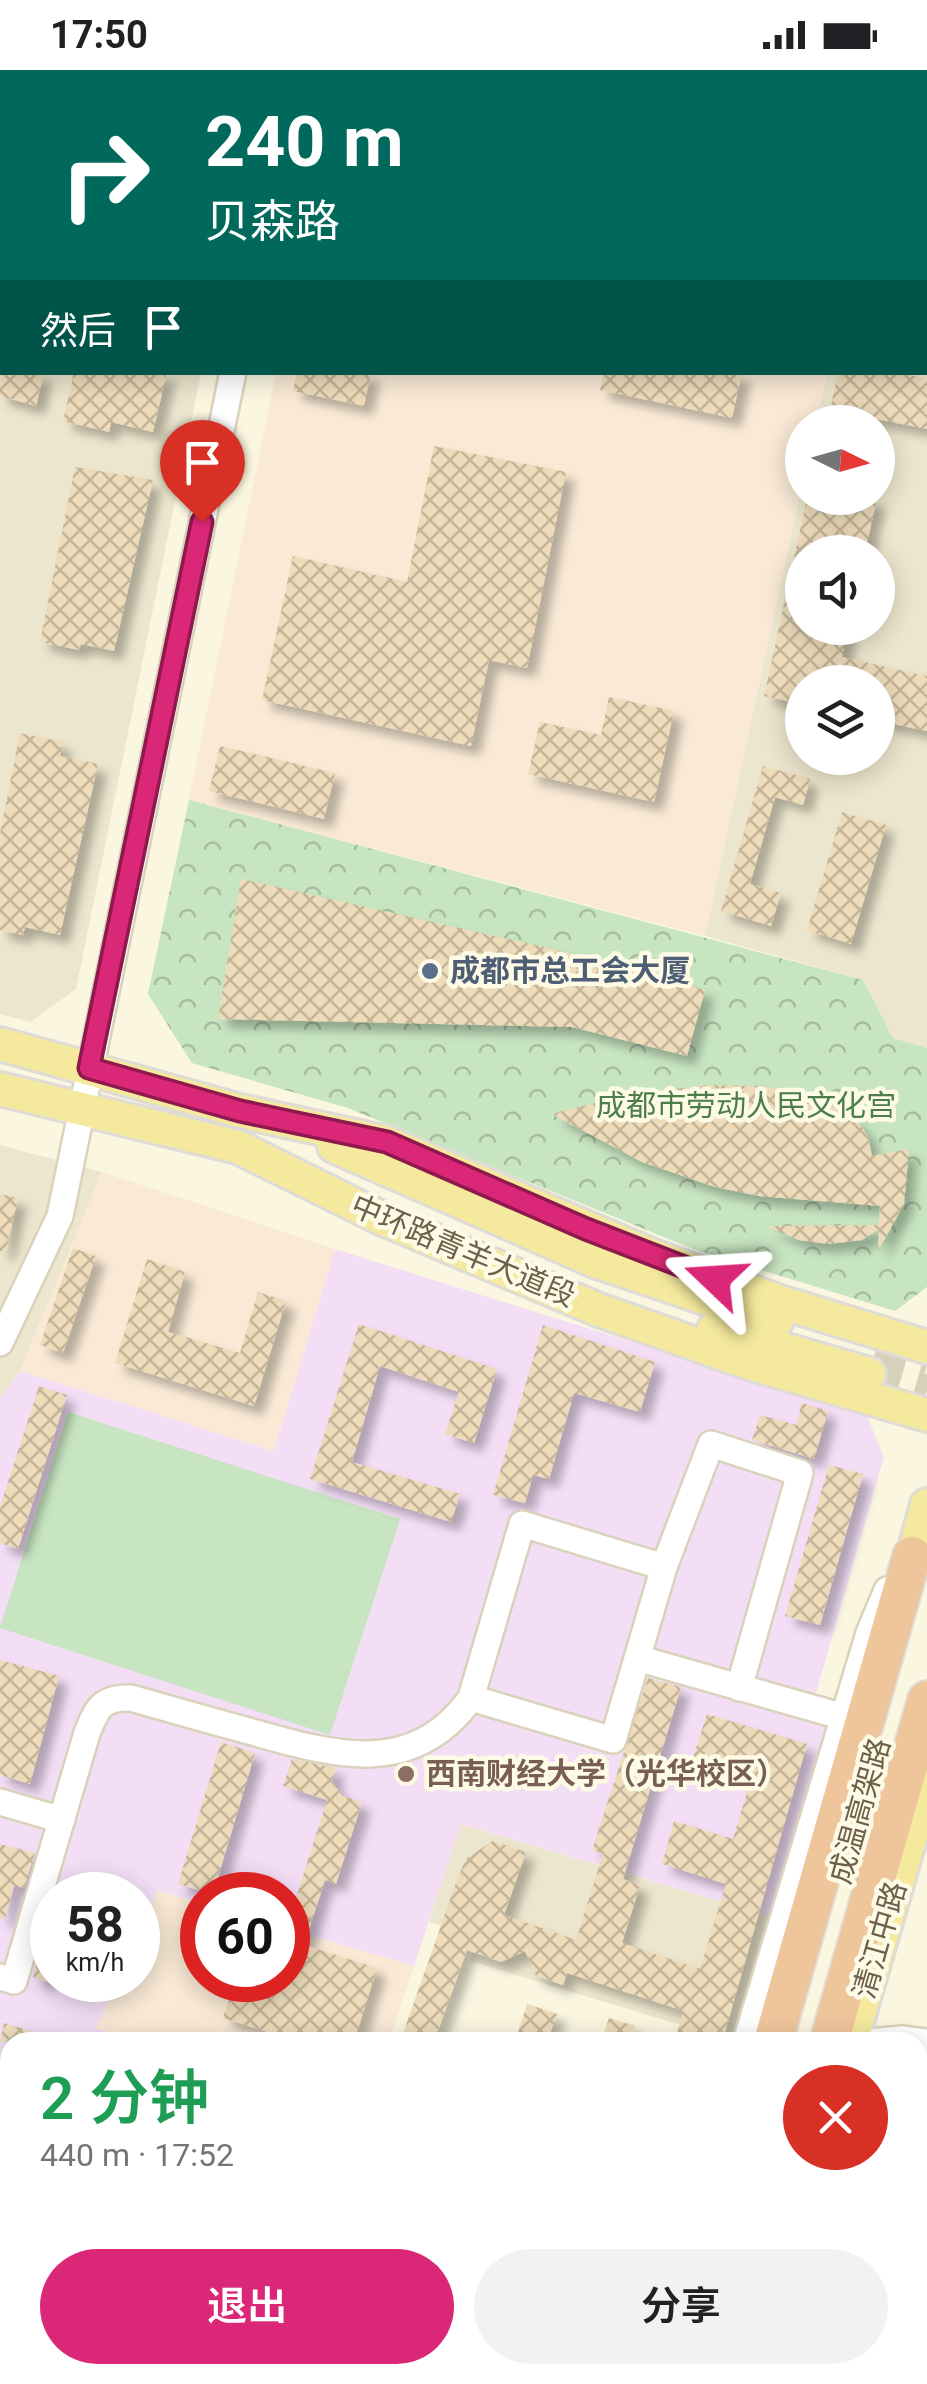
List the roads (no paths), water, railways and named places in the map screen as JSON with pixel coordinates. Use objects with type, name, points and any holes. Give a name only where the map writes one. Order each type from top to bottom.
[{"type":"highway","points":[[779,2032],[919,1568]]},
{"type":"highway","name":"成温高架路","points":[[797,2032],[919,1568]]},
{"type":"highway","name":"成温高架路","points":[[832,2032],[927,1700]]},
{"type":"main road","points":[[0,1044],[279,1122],[595,1261],[873,1362],[681,1320],[559,1274],[346,1182],[238,1147]]},
{"type":"main road","name":"中环路青羊大道段","points":[[0,1088],[238,1147],[380,1218],[598,1310],[749,1364],[927,1415]]},
{"type":"main road","points":[[240,1111],[387,1142],[651,1255],[783,1303],[927,1347]]},
{"type":"main road","points":[[779,2032],[919,1568],[927,1505]]},
{"type":"main road","name":"清江中路","points":[[854,2032],[927,1780]]},
{"type":"street","points":[[0,1343],[60,1216],[232,375]]},
{"type":"street","points":[[471,1698],[614,1740],[664,1566],[711,1444],[800,1473],[739,1688]]},
{"type":"street","points":[[749,2032],[869,1633],[927,1493]]},
{"type":"street","points":[[0,1977],[14,1982],[92,1720],[98,1706],[112,1697],[131,1698],[349,1756],[390,1754],[422,1741],[455,1720],[471,1698],[522,1524],[664,1566]]},
{"type":"street","points":[[638,1658],[844,1717]]},
{"type":"street","points":[[0,1802],[62,1820]]},
{"type":"tunnel","points":[[876,1350],[927,1365]]},
{"type":"tunnel","points":[[869,1374],[927,1391]]},
{"type":"place","name":"成都市总工会大厦","points":[[430,971]]},
{"type":"place","name":"西南财经大学（光华校区）","points":[[406,1774]]},
{"type":"park label","name":"成都市劳动人民文化宫","points":[[746,1106]]}]
